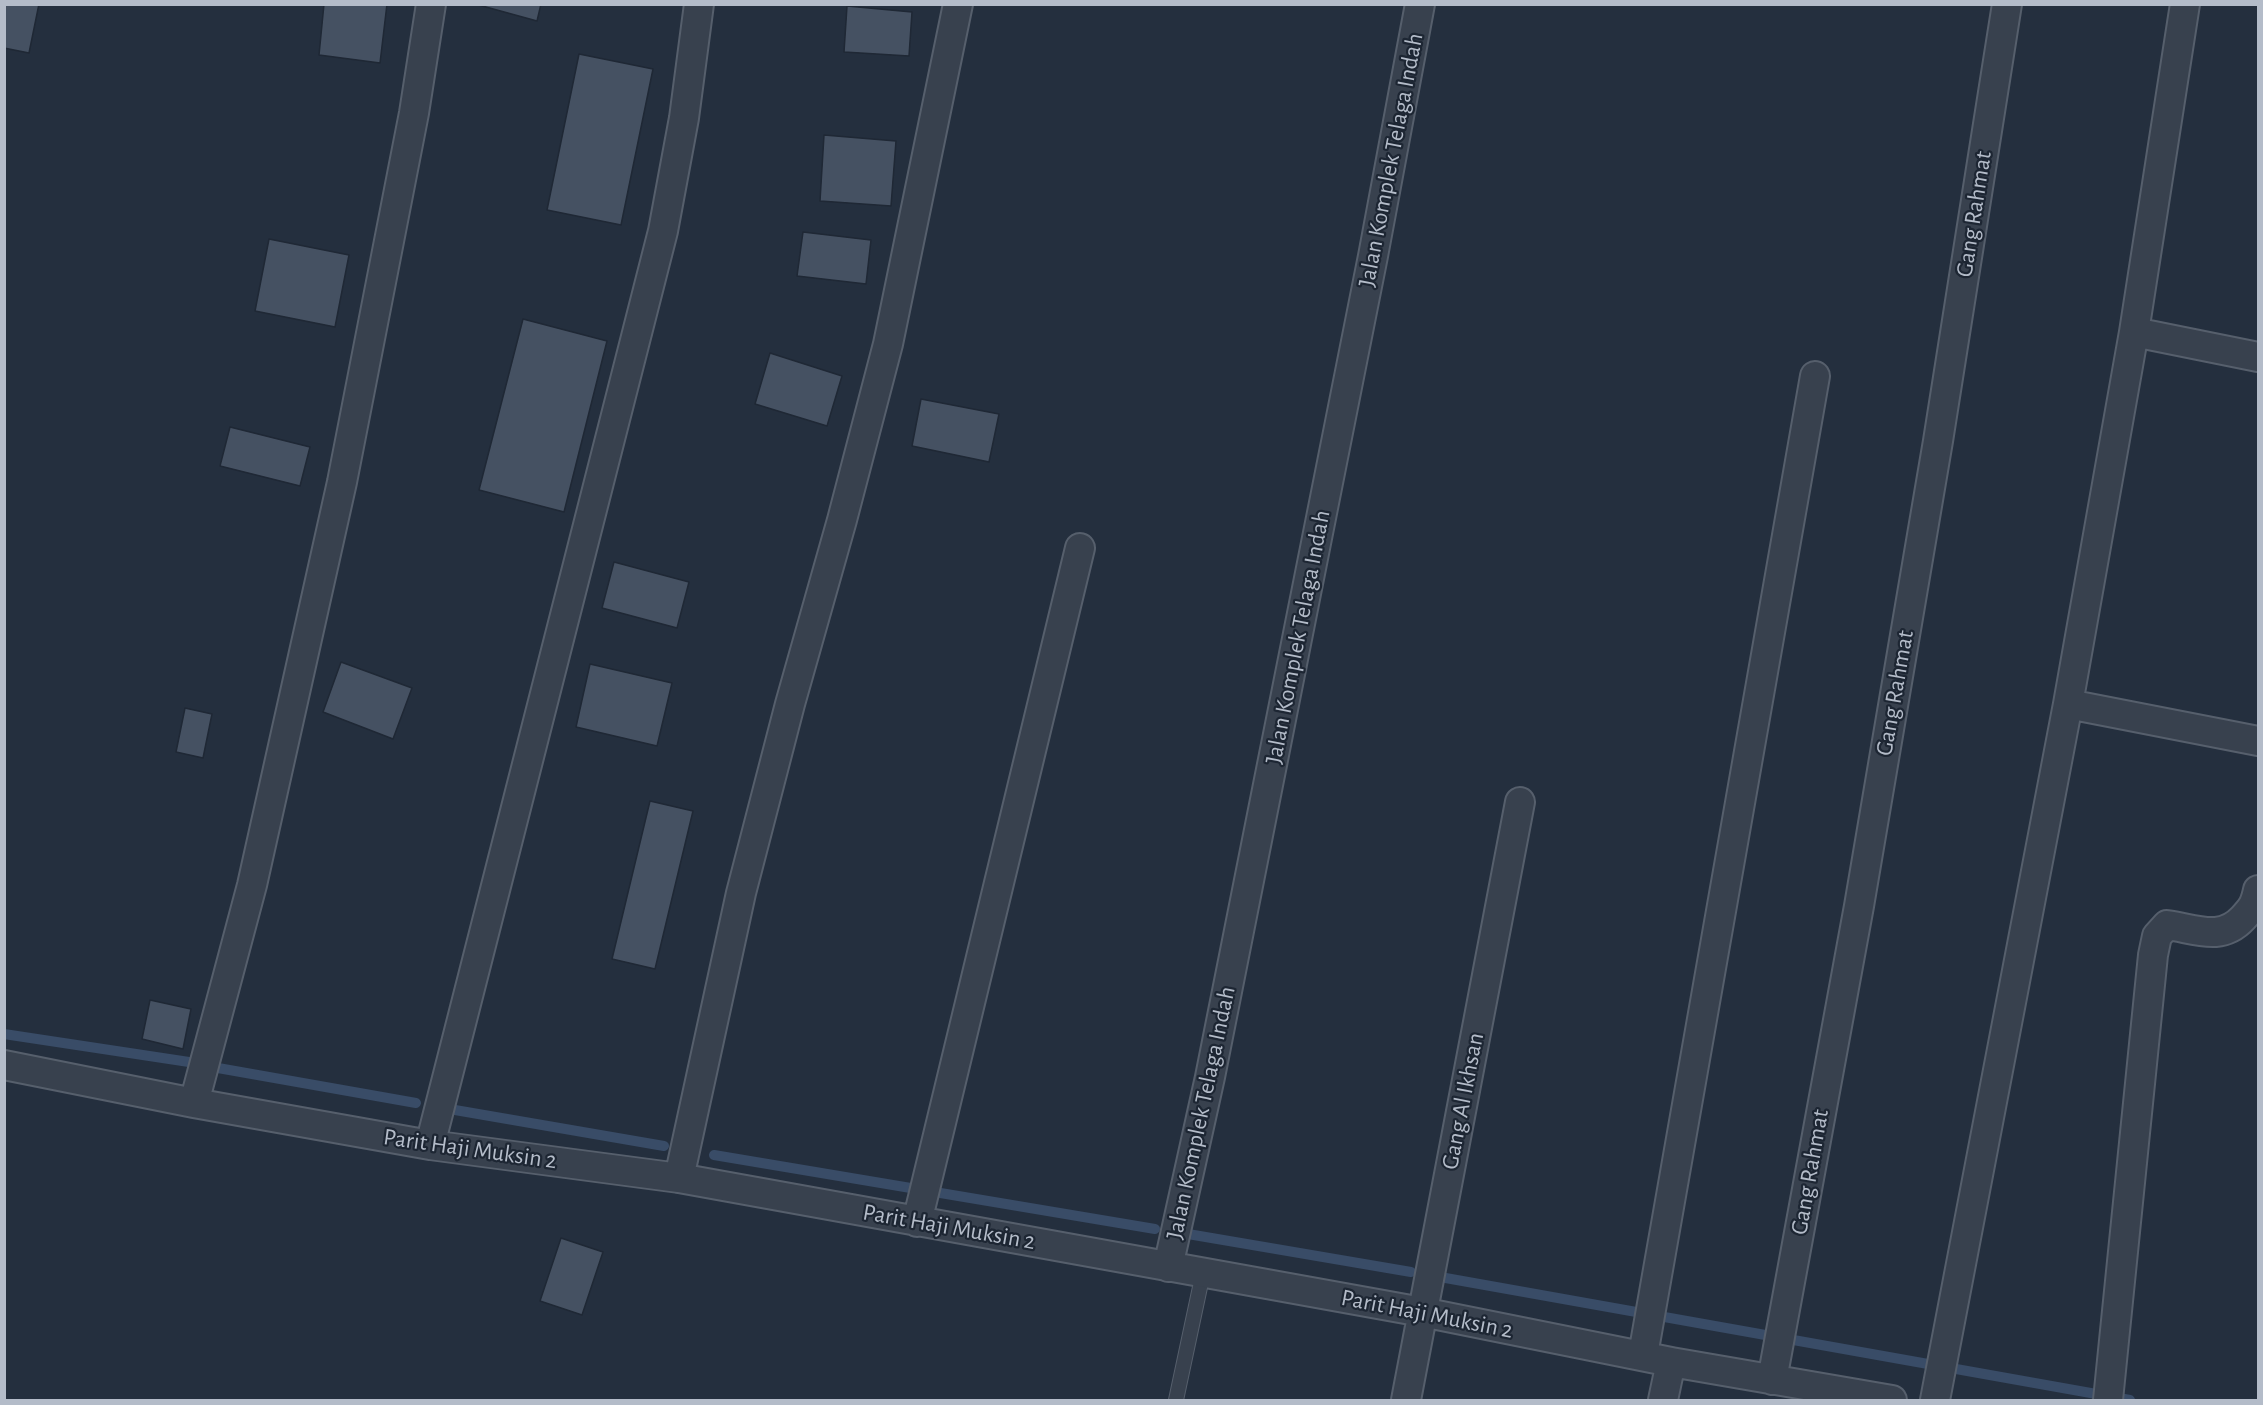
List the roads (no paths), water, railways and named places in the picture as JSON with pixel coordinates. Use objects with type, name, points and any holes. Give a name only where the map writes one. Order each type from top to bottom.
[{"type":"street","points":[[194,1103],[252,885],[342,482],[412,124],[432,4]]},
{"type":"street","points":[[430,1145],[663,231],[684,118],[699,4]]},
{"type":"street","points":[[679,1178],[741,893],[888,344],[958,4]]},
{"type":"street","name":"Jalan Komplek Telaga Indah","points":[[1170,1257],[1212,1066],[1355,350],[1420,4]]},
{"type":"street","name":"Gang Rahmat","points":[[1772,1380],[1863,882],[1942,417],[2007,4]]},
{"type":"street","points":[[1935,1401],[2068,704],[2134,332],[2185,4]]},
{"type":"street","points":[[2134,332],[2259,357]]},
{"type":"street","points":[[1643,1355],[1815,376]]},
{"type":"street","points":[[917,1221],[1080,548]]},
{"type":"street","points":[[2068,704],[2259,741]]},
{"type":"street","name":"Gang Al Ikhsan","points":[[1406,1401],[1520,802]]},
{"type":"street","points":[[2108,1401],[2153,955],[2157,936],[2167,925],[2220,933],[2234,928],[2255,904],[2259,890]]},
{"type":"street","name":"Parit Haji Muksin 2","points":[[4,1065],[194,1103],[430,1145],[679,1178],[917,1221],[1170,1257],[1203,1273],[1422,1312],[1671,1362],[1892,1401]]},
{"type":"street","points":[[1664,1401],[1671,1362]]},
{"type":"lane","points":[[1176,1401],[1203,1273]]},
{"type":"waterway","points":[[4,1034],[189,1062]]},
{"type":"waterway","points":[[218,1068],[416,1103]]},
{"type":"waterway","points":[[455,1110],[664,1146]]},
{"type":"waterway","points":[[714,1155],[1155,1229]]},
{"type":"waterway","points":[[1188,1234],[1411,1272]]},
{"type":"waterway","points":[[1440,1277],[2130,1400]]}]
